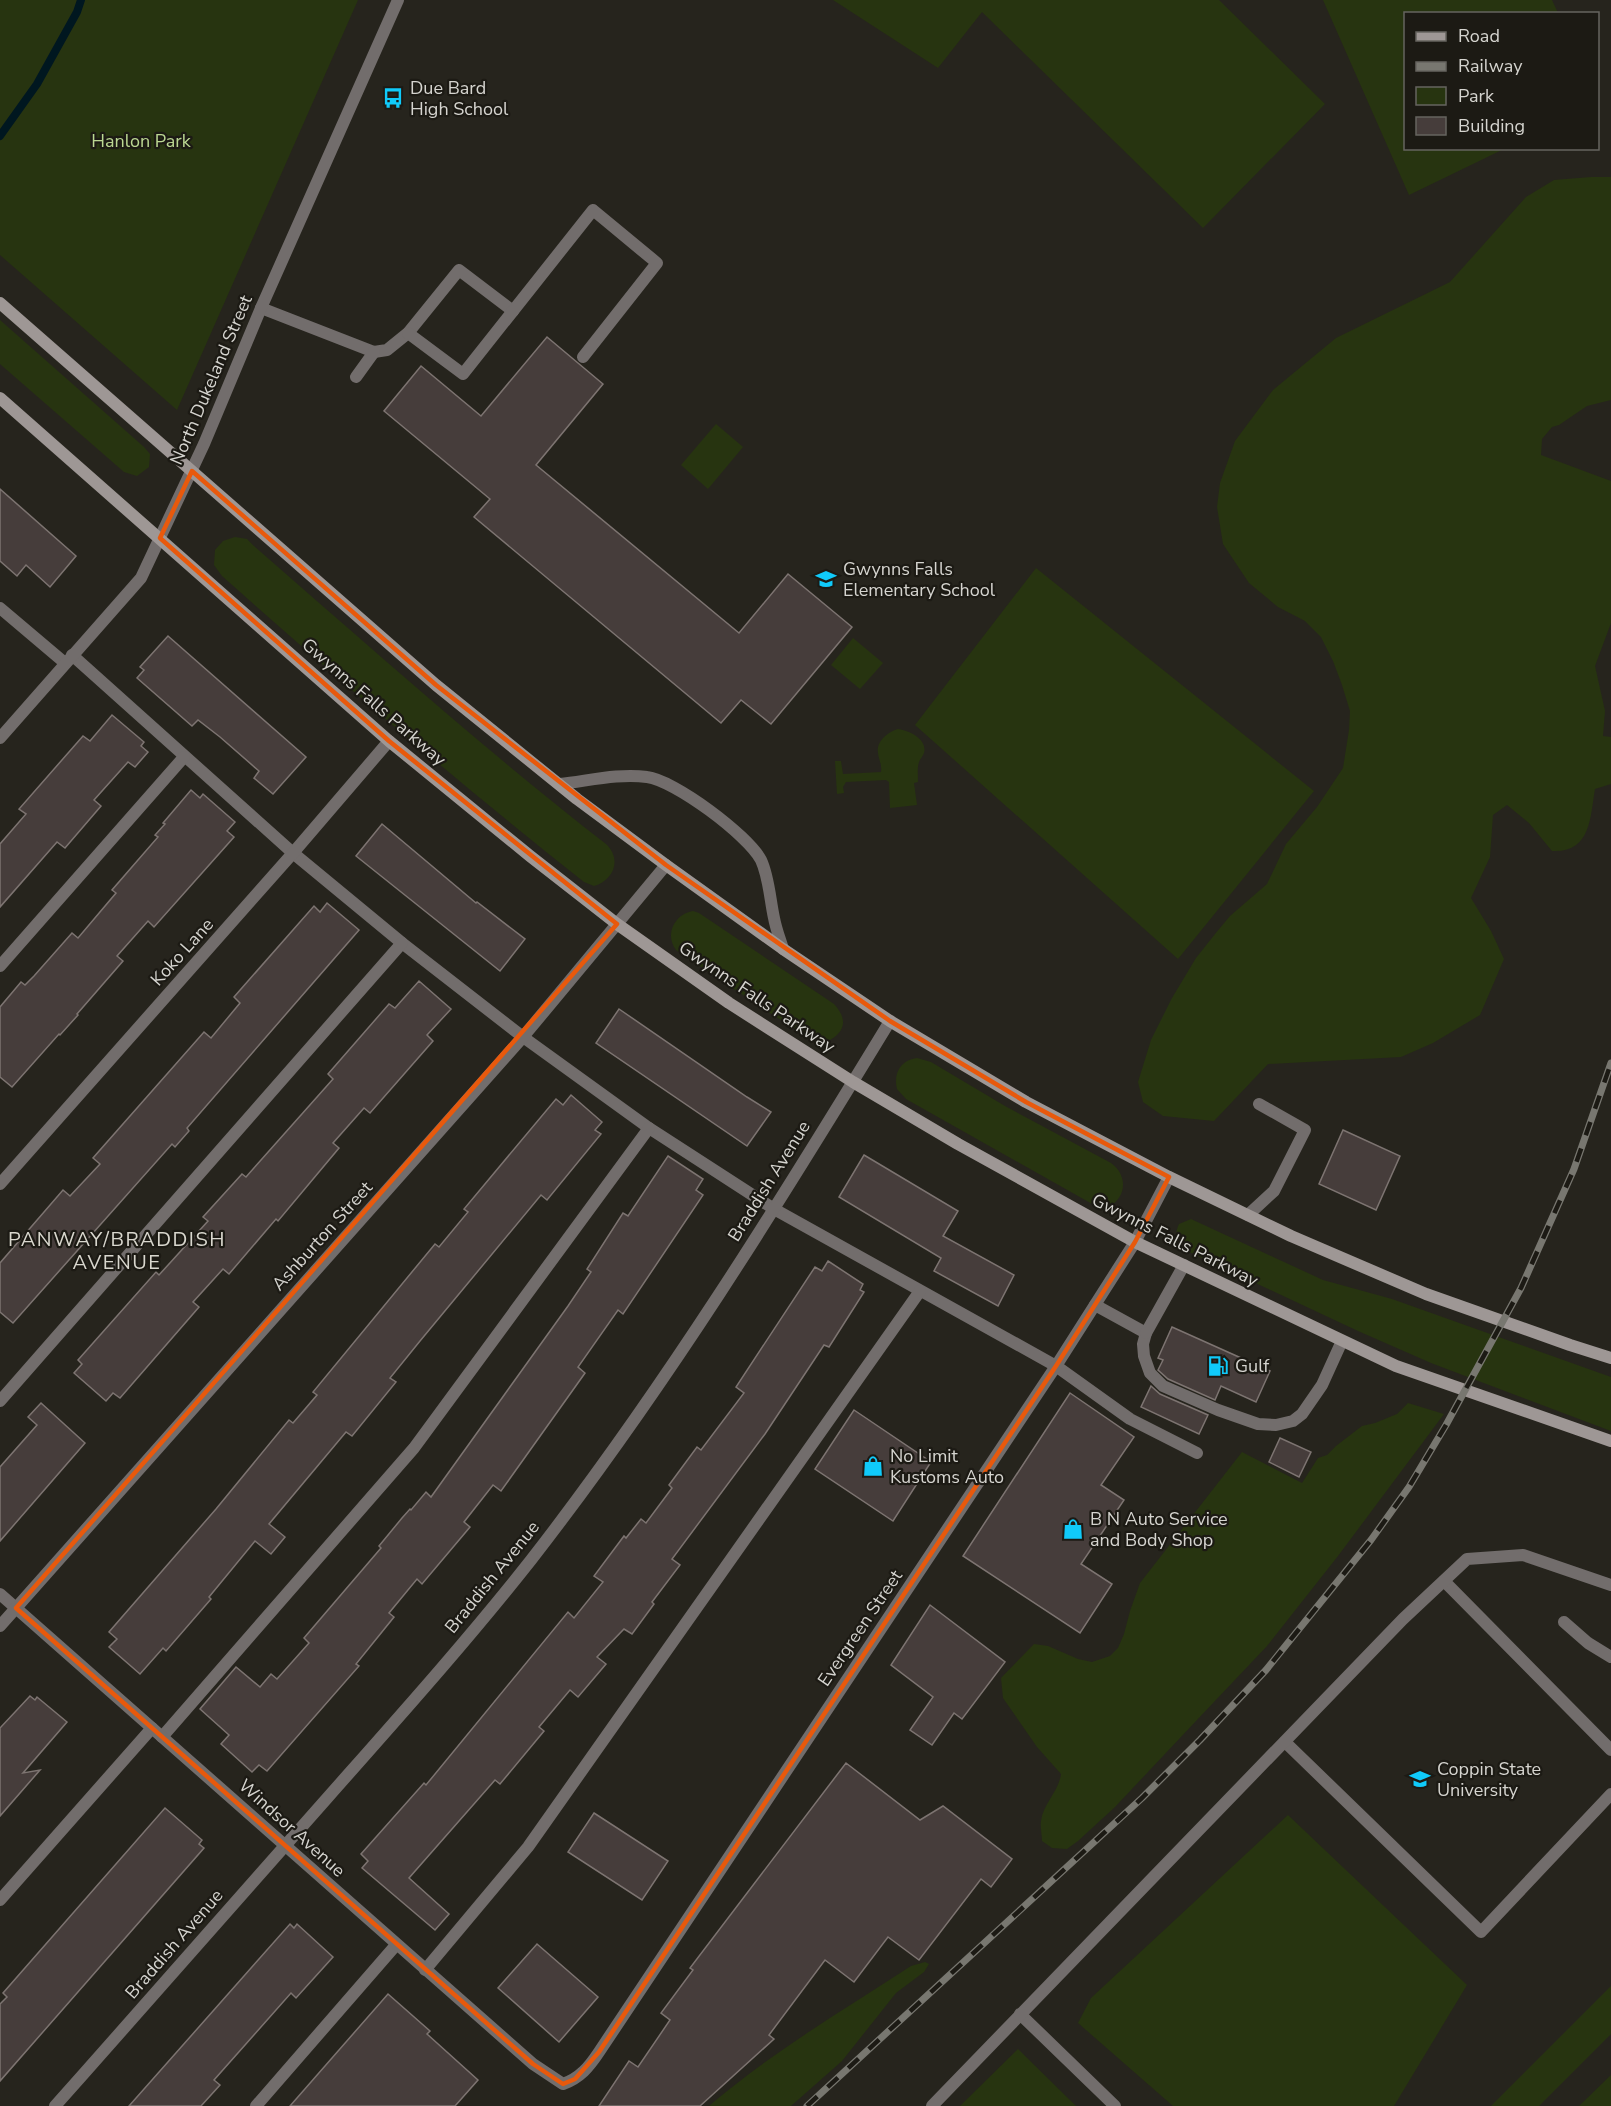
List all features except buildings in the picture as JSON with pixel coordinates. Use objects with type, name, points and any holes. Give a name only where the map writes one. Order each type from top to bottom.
[{"type":"main road","points":[[0,303],[436,685],[577,799],[783,949],[890,1021],[1026,1102],[1169,1177],[1291,1236],[1426,1294],[1611,1358]]},
{"type":"main road","name":"Gwynns Falls Parkway","points":[[0,398],[389,741],[617,924],[729,1003],[853,1082],[958,1144],[1135,1242],[1342,1341],[1415,1373],[1611,1441]]},
{"type":"street","name":"North Dukeland Street","points":[[0,738],[141,578],[192,471],[261,308],[398,0]]},
{"type":"street","points":[[408,333],[463,375],[593,210],[657,263],[583,357]]},
{"type":"street","points":[[261,308],[374,352],[387,350],[408,333],[459,270],[513,311]]},
{"type":"street","points":[[356,376],[374,352]]},
{"type":"street","points":[[0,608],[69,659],[293,853],[402,943],[523,1037],[649,1128],[774,1209],[1056,1366],[1130,1419],[1197,1453]]},
{"type":"street","name":"Koko Lane","points":[[0,1184],[389,741]]},
{"type":"street","points":[[0,966],[184,757]]},
{"type":"street","points":[[560,784],[616,777],[647,777],[672,785],[716,816],[751,846],[761,860],[783,949]]},
{"type":"street","name":"Ashburton Street","points":[[0,1626],[523,1037],[666,865]]},
{"type":"street","points":[[0,1401],[402,943]]},
{"type":"street","name":"Braddish Avenue","points":[[56,2106],[427,1684],[537,1552],[610,1455],[666,1375],[774,1209],[890,1021]]},
{"type":"street","points":[[1248,1215],[1274,1191],[1305,1130],[1259,1104]]},
{"type":"street","points":[[162,1737],[414,1448],[649,1128]]},
{"type":"street","name":"Evergreen Street","points":[[563,2084],[575,2079],[599,2052],[1056,1366],[1135,1242],[1169,1177]]},
{"type":"street","points":[[1184,1265],[1146,1333],[1143,1344],[1144,1356],[1150,1372],[1163,1386],[1218,1410],[1258,1424],[1276,1425],[1293,1421],[1302,1414],[1322,1385],[1342,1341]]},
{"type":"street","points":[[425,1970],[528,1847],[920,1291]]},
{"type":"street","points":[[1095,1305],[1146,1333]]},
{"type":"street","points":[[932,2106],[1402,1620],[1467,1559],[1523,1555],[1611,1585]]},
{"type":"street","points":[[1444,1581],[1611,1750]]},
{"type":"street","name":"Windsor Avenue","points":[[0,1594],[396,1945],[533,2064],[563,2084]]},
{"type":"street","points":[[1564,1622],[1588,1643],[1611,1657]]},
{"type":"street","points":[[0,1900],[152,1728]]},
{"type":"street","points":[[1285,1742],[1481,1932],[1611,1794]]},
{"type":"street","points":[[256,2106],[396,1945]]},
{"type":"street","points":[[1020,2013],[1115,2106]]},
{"type":"highlighted area","points":[[192,471],[436,685],[666,865],[890,1021],[1026,1102],[1169,1177],[1135,1242],[1056,1366],[599,2052],[575,2079],[563,2084],[533,2064],[16,1608],[617,924],[389,741],[160,538]]},
{"type":"green space","name":"Hanlon Park","points":[[0,0],[358,0],[177,410],[0,255]]},
{"type":"green space","points":[[833,0],[1219,0],[1325,104],[1203,228],[982,12],[938,68]]},
{"type":"green space","points":[[1323,0],[1552,0],[1558,12],[1404,12],[1404,150],[1502,150],[1409,195]]},
{"type":"green space","points":[[1611,177],[1611,400],[1587,406],[1559,425],[1552,427],[1542,439],[1541,455],[1611,481],[1611,623],[1595,666],[1605,711],[1603,736],[1611,737],[1611,784],[1595,789],[1586,832],[1574,846],[1565,850],[1552,851],[1529,823],[1507,805],[1493,815],[1490,857],[1471,898],[1491,931],[1504,959],[1480,1015],[1433,1043],[1401,1057],[1268,1064],[1214,1121],[1163,1116],[1143,1102],[1138,1082],[1151,1040],[1196,958],[1230,916],[1267,884],[1286,844],[1317,807],[1343,768],[1349,730],[1350,711],[1333,661],[1321,637],[1305,621],[1278,607],[1249,583],[1223,544],[1217,507],[1220,483],[1235,441],[1273,390],[1336,338],[1450,282],[1526,197],[1554,180]]},
{"type":"green space","points":[[0,320],[144,447],[150,454],[149,467],[137,476],[124,472],[0,364]]},
{"type":"green space","points":[[716,424],[743,447],[708,489],[681,465]]},
{"type":"green space","points":[[235,537],[247,539],[472,735],[606,844],[615,862],[607,879],[594,886],[584,882],[401,732],[222,576],[214,565],[215,550],[223,541]]},
{"type":"green space","points":[[1036,568],[1314,791],[1178,959],[915,725]]},
{"type":"green space","points":[[853,638],[883,663],[860,689],[831,665]]},
{"type":"green space","points":[[898,729],[916,736],[923,743],[924,753],[918,764],[918,782],[914,783],[917,805],[890,808],[889,782],[886,780],[846,782],[843,787],[844,793],[837,794],[835,761],[841,761],[843,774],[881,772],[879,745],[890,732]]},
{"type":"green space","points":[[693,911],[834,1004],[843,1020],[838,1034],[826,1042],[809,1037],[676,950],[671,938],[673,926],[681,916]]},
{"type":"green space","points":[[917,1058],[931,1062],[1005,1106],[1111,1163],[1120,1173],[1123,1185],[1122,1192],[1115,1203],[1108,1207],[1094,1205],[906,1099],[897,1089],[897,1073],[907,1061]]},
{"type":"green space","points":[[1191,1219],[1323,1280],[1392,1299],[1611,1377],[1611,1431],[1431,1363],[1185,1250],[1176,1235],[1179,1224]]},
{"type":"green space","points":[[1408,1403],[1444,1414],[1338,1556],[1267,1646],[1115,1807],[1078,1841],[1067,1849],[1052,1848],[1042,1841],[1042,1815],[1061,1774],[1037,1747],[1003,1698],[1001,1678],[1034,1644],[1048,1646],[1078,1659],[1092,1662],[1110,1656],[1118,1648],[1124,1634],[1140,1583],[1242,1452],[1302,1483],[1318,1458],[1327,1455],[1362,1426],[1397,1414]]},
{"type":"green space","points":[[1288,1815],[1467,1985],[1394,2106],[1173,2106],[1078,2023],[1091,1998]]},
{"type":"green space","points":[[925,1962],[929,1964],[924,1972],[896,1993],[842,2061],[791,2106],[709,2106],[757,2068],[808,2033],[911,1966]]},
{"type":"green space","points":[[1611,1986],[1611,2034],[1539,2106],[1491,2106]]},
{"type":"green space","points":[[1018,2049],[1076,2106],[960,2106]]},
{"type":"green space","points":[[1611,2075],[1611,2106],[1579,2106]]},
{"type":"waterway","points":[[0,136],[37,84],[77,12],[81,0]]},
{"type":"railway","points":[[807,2106],[1142,1798],[1200,1740],[1266,1670],[1371,1540],[1409,1487],[1446,1425],[1521,1288],[1574,1169],[1611,1063]]},
{"type":"place","name":"Due Bard High School","points":[[393,98]]},
{"type":"place","name":"Gwynns Falls Elementary School","points":[[826,579]]},
{"type":"place","name":"Gulf","points":[[1218,1366]]},
{"type":"place","name":"No Limit Kustoms Auto","points":[[873,1466]]},
{"type":"place","name":"B N Auto Service and Body Shop","points":[[1073,1529]]},
{"type":"place","name":"Coppin State University","points":[[1420,1779]]},
{"type":"district","name":"PANWAY/BRADDISH AVENUE","points":[[117,1250]]}]
